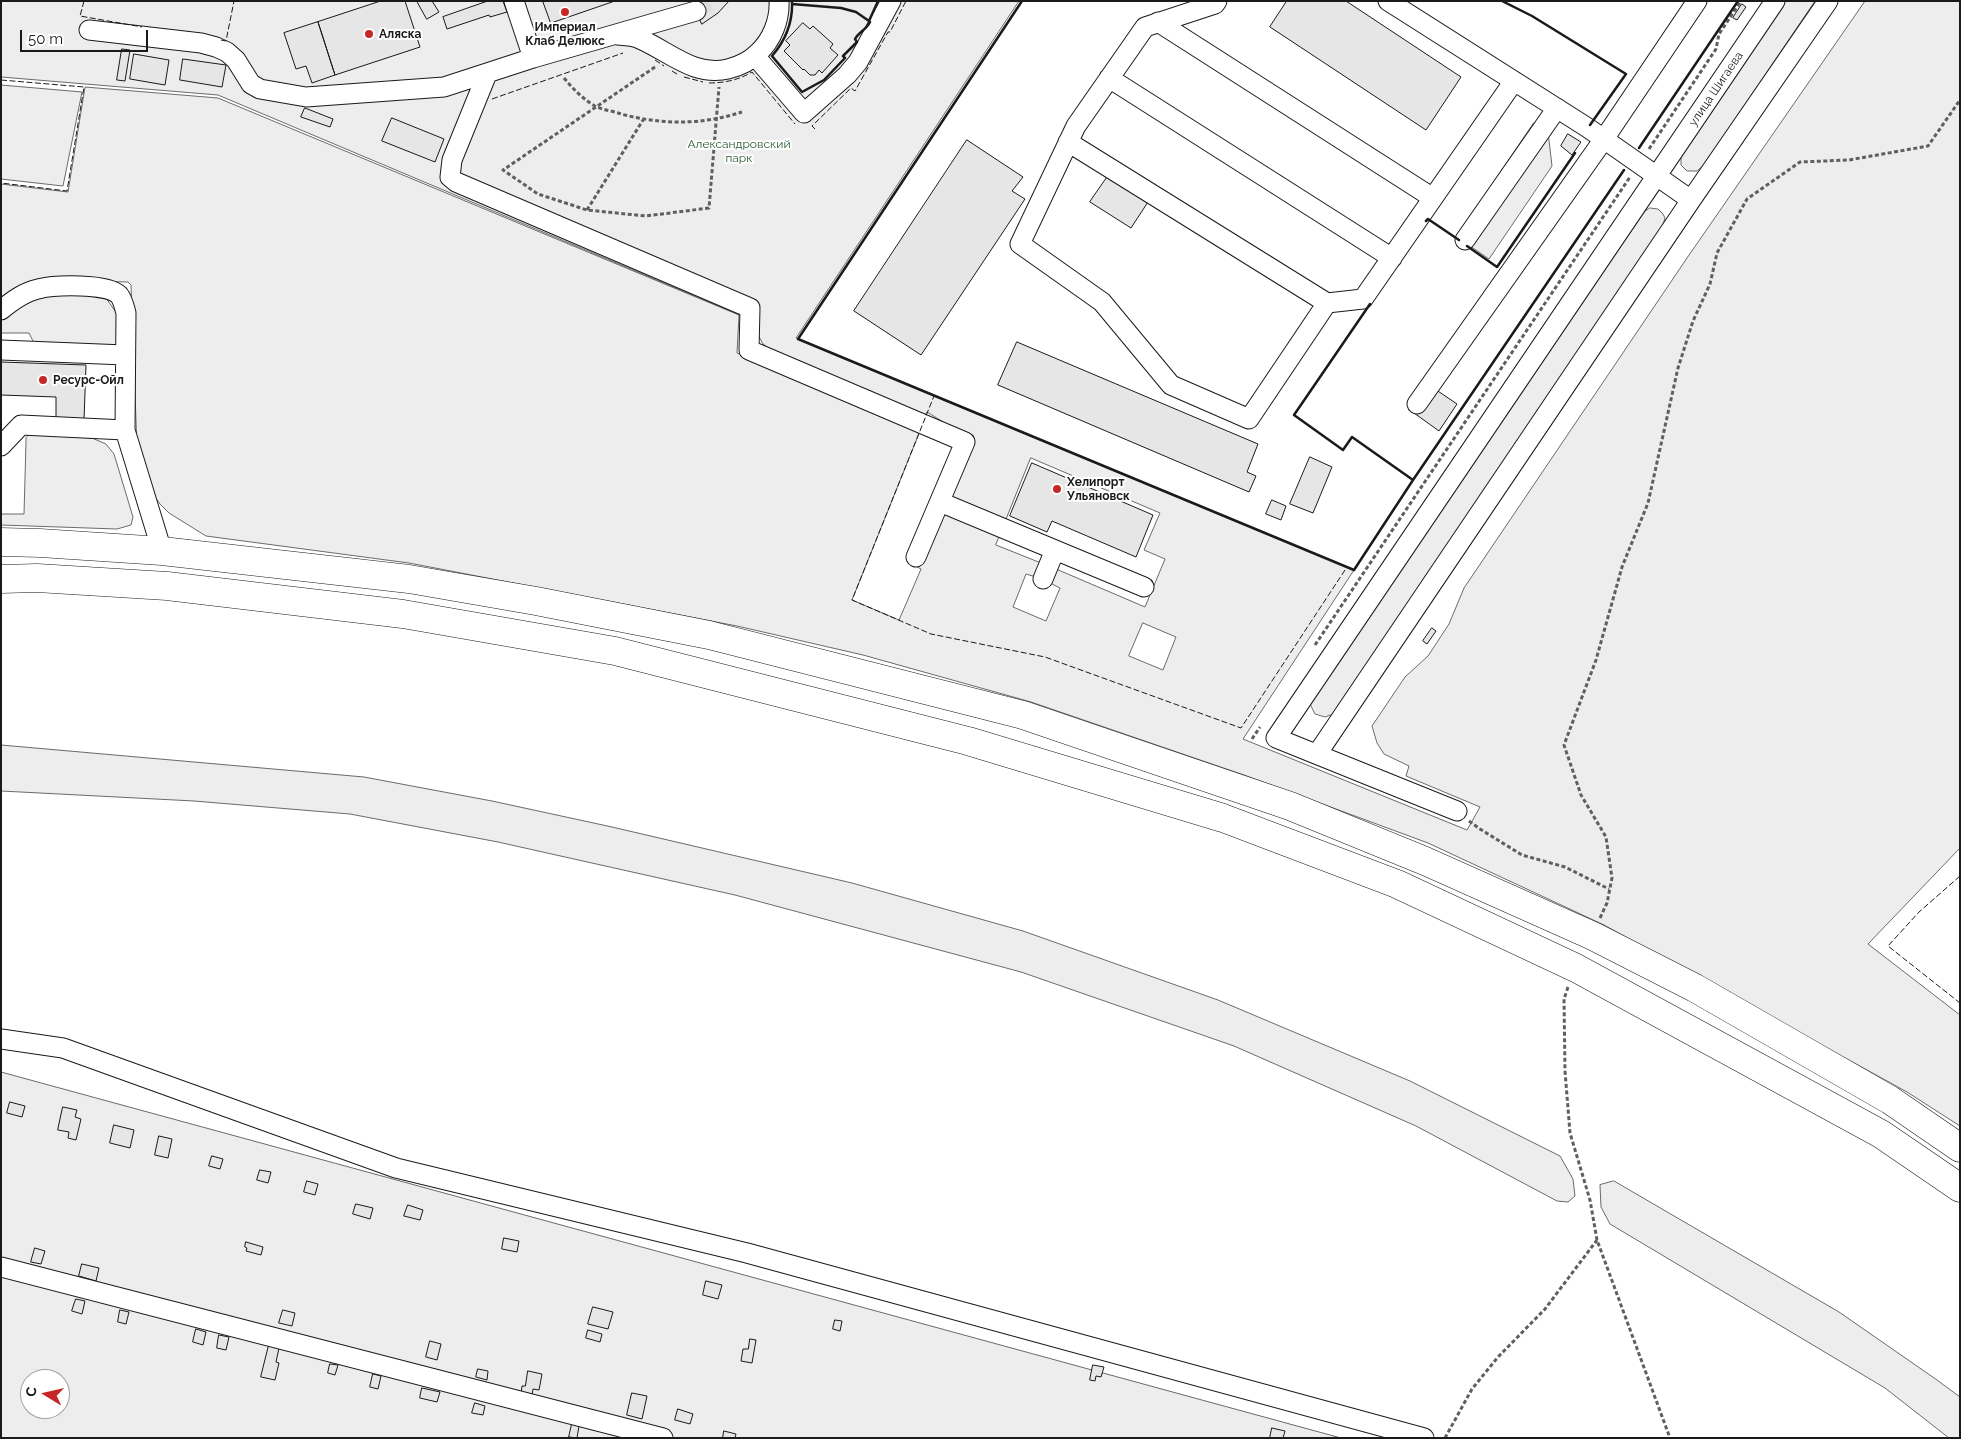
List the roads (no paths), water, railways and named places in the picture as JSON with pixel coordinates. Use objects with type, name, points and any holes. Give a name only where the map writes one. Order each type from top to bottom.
[{"type":"highway","points":[[1,542],[162,551],[409,578],[709,635],[1023,715],[1290,806],[1425,861],[1593,936],[1695,988],[1840,1071],[1890,1100],[1960,1148]]},
{"type":"highway","points":[[1,579],[37,578],[177,587],[403,614],[615,652],[968,741],[1223,818],[1397,884],[1576,968],[1881,1134],[1960,1188]]},
{"type":"street","points":[[514,1],[533,58]]},
{"type":"street","points":[[614,34],[638,38],[656,46],[683,63],[708,71],[720,71],[735,68],[764,48],[772,35],[778,18],[779,1]]},
{"type":"street","points":[[755,56],[804,112],[847,75],[858,62],[891,1]]},
{"type":"street","points":[[1217,1],[1215,4],[1145,27],[1076,126],[1020,244],[1102,302],[1172,385],[1250,419],[1327,303]]},
{"type":"street","points":[[1388,1],[1557,108],[1691,200]]},
{"type":"street","points":[[1417,404],[1604,140],[1697,1]]},
{"type":"street","name":"улица Шигаева","points":[[1317,754],[1276,738],[1775,1]]},
{"type":"street","points":[[1457,811],[1317,754],[1691,200],[1828,1]]},
{"type":"street","points":[[89,30],[201,43],[216,47],[236,60],[251,84],[260,90],[306,97],[444,87],[533,58],[696,11]]},
{"type":"street","points":[[1158,22],[1433,198]]},
{"type":"street","points":[[487,74],[452,160],[450,177],[464,186],[750,308],[749,350],[965,442],[916,557]]},
{"type":"street","points":[[1109,78],[1392,258]]},
{"type":"street","points":[[1068,142],[1327,303],[1363,299],[1514,81]]},
{"type":"street","points":[[1465,240],[1557,108]]},
{"type":"street","points":[[1,310],[22,294],[38,288],[55,286],[99,287],[112,290],[124,302],[126,313],[125,430],[162,551]]},
{"type":"street","points":[[1,350],[126,355]]},
{"type":"street","points":[[1,446],[22,425],[125,430]]},
{"type":"street","points":[[940,502],[1144,587]]},
{"type":"street","points":[[1044,579],[1056,550]]},
{"type":"street","points":[[1,1039],[62,1048],[396,1168],[747,1253],[1424,1438]]},
{"type":"street","points":[[1,1267],[663,1438]]},
{"type":"tunnel","points":[[696,11],[708,1]]},
{"type":"place","name":"Империал Клаб Делюкс","points":[[565,12]]},
{"type":"place","name":"Аляска","points":[[369,34]]},
{"type":"place","name":"Ресурс-Ойл","points":[[43,380]]},
{"type":"place","name":"Хелипорт Ульяновск","points":[[1057,489]]},
{"type":"park label","name":"Александровский парк","points":[[739,151]]}]
